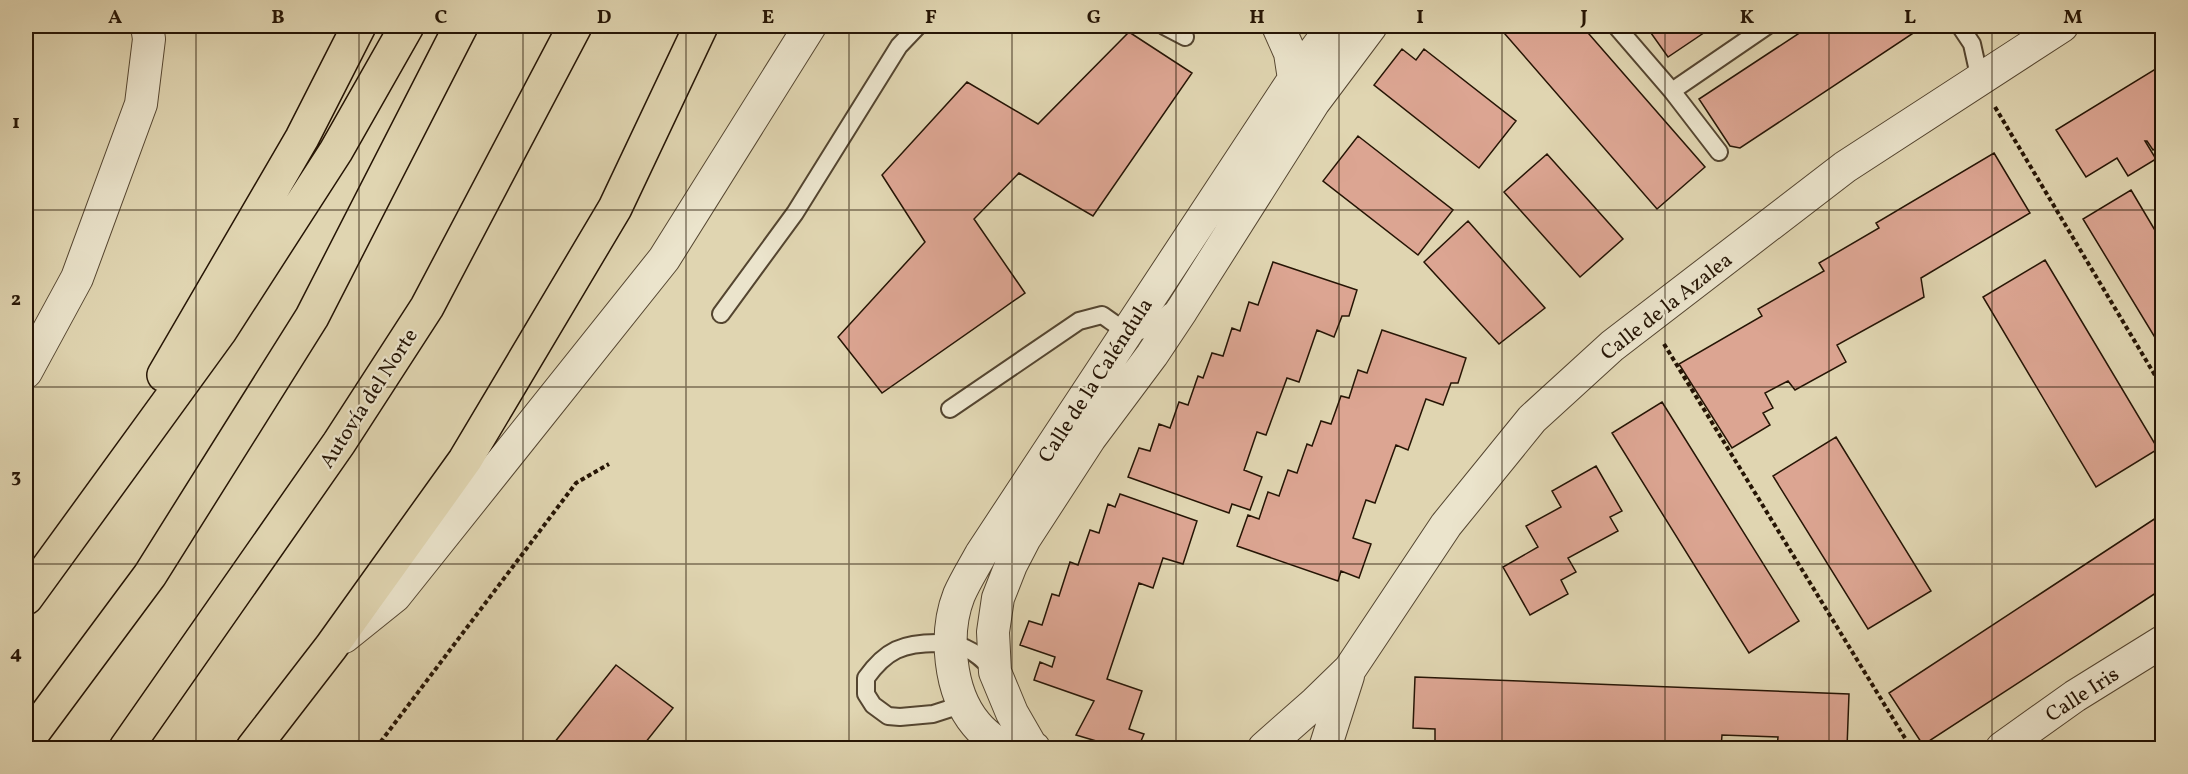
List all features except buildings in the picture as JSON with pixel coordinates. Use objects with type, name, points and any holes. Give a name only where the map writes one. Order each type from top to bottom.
[{"type":"highway","points":[[73,531],[302,138],[358,26]]},
{"type":"highway","points":[[26,598],[220,331],[336,151],[407,26]]},
{"type":"highway","points":[[26,742],[150,575],[312,317],[460,26]]},
{"type":"highway","name":"Autovía del Norte","points":[[126,748],[339,443],[427,306],[575,26]]},
{"type":"highway","points":[[253,748],[331,647],[465,460],[615,208],[700,26]]},
{"type":"street","points":[[26,372],[76,278],[141,104],[149,39],[147,26]]},
{"type":"street","points":[[331,647],[395,596],[664,259],[810,26]]},
{"type":"street","points":[[1278,26],[1290,53],[1294,79]]},
{"type":"street","name":"Calle de la Caléndula","points":[[1003,748],[975,723],[964,704],[955,680],[950,644],[952,617],[959,595],[981,554],[1131,345],[1294,79],[1333,26]]},
{"type":"street","points":[[1314,102],[1338,45],[1340,26]]},
{"type":"street","name":"Calle de la Caléndula","points":[[1034,748],[1012,713],[995,672],[993,632],[998,598],[1011,565],[1025,538],[1090,438],[1152,355],[1314,102],[1371,26]]},
{"type":"street","name":"Calle de la Azalea","points":[[1264,748],[1315,704],[1350,669],[1446,525],[1532,419],[1612,346],[1845,167],[2061,26]]},
{"type":"street","name":"Calle Iris","points":[[2002,748],[2075,696],[2163,642]]},
{"type":"street","name":"Calle de la Azalea","points":[[1325,748],[1350,669]]},
{"type":"lane","points":[[721,314],[795,213],[899,46],[918,26]]},
{"type":"lane","points":[[1164,26],[1185,37]]},
{"type":"lane","points":[[1616,26],[1672,91],[1719,152]]},
{"type":"lane","points":[[1672,91],[1767,26]]},
{"type":"lane","points":[[1960,26],[1972,44],[1980,80]]},
{"type":"lane","points":[[1090,438],[1131,345],[1140,331],[1162,320],[1226,237]]},
{"type":"lane","points":[[950,409],[1079,321],[1102,315],[1131,345]]},
{"type":"lane","points":[[964,704],[933,714],[888,716],[873,705],[866,694],[866,678],[887,654],[918,643],[964,647],[981,657],[995,672]]},
{"type":"path","points":[[1980,80],[2163,387]]},
{"type":"path","points":[[1648,318],[1911,748]]},
{"type":"path","points":[[376,748],[576,483],[609,464]]}]
